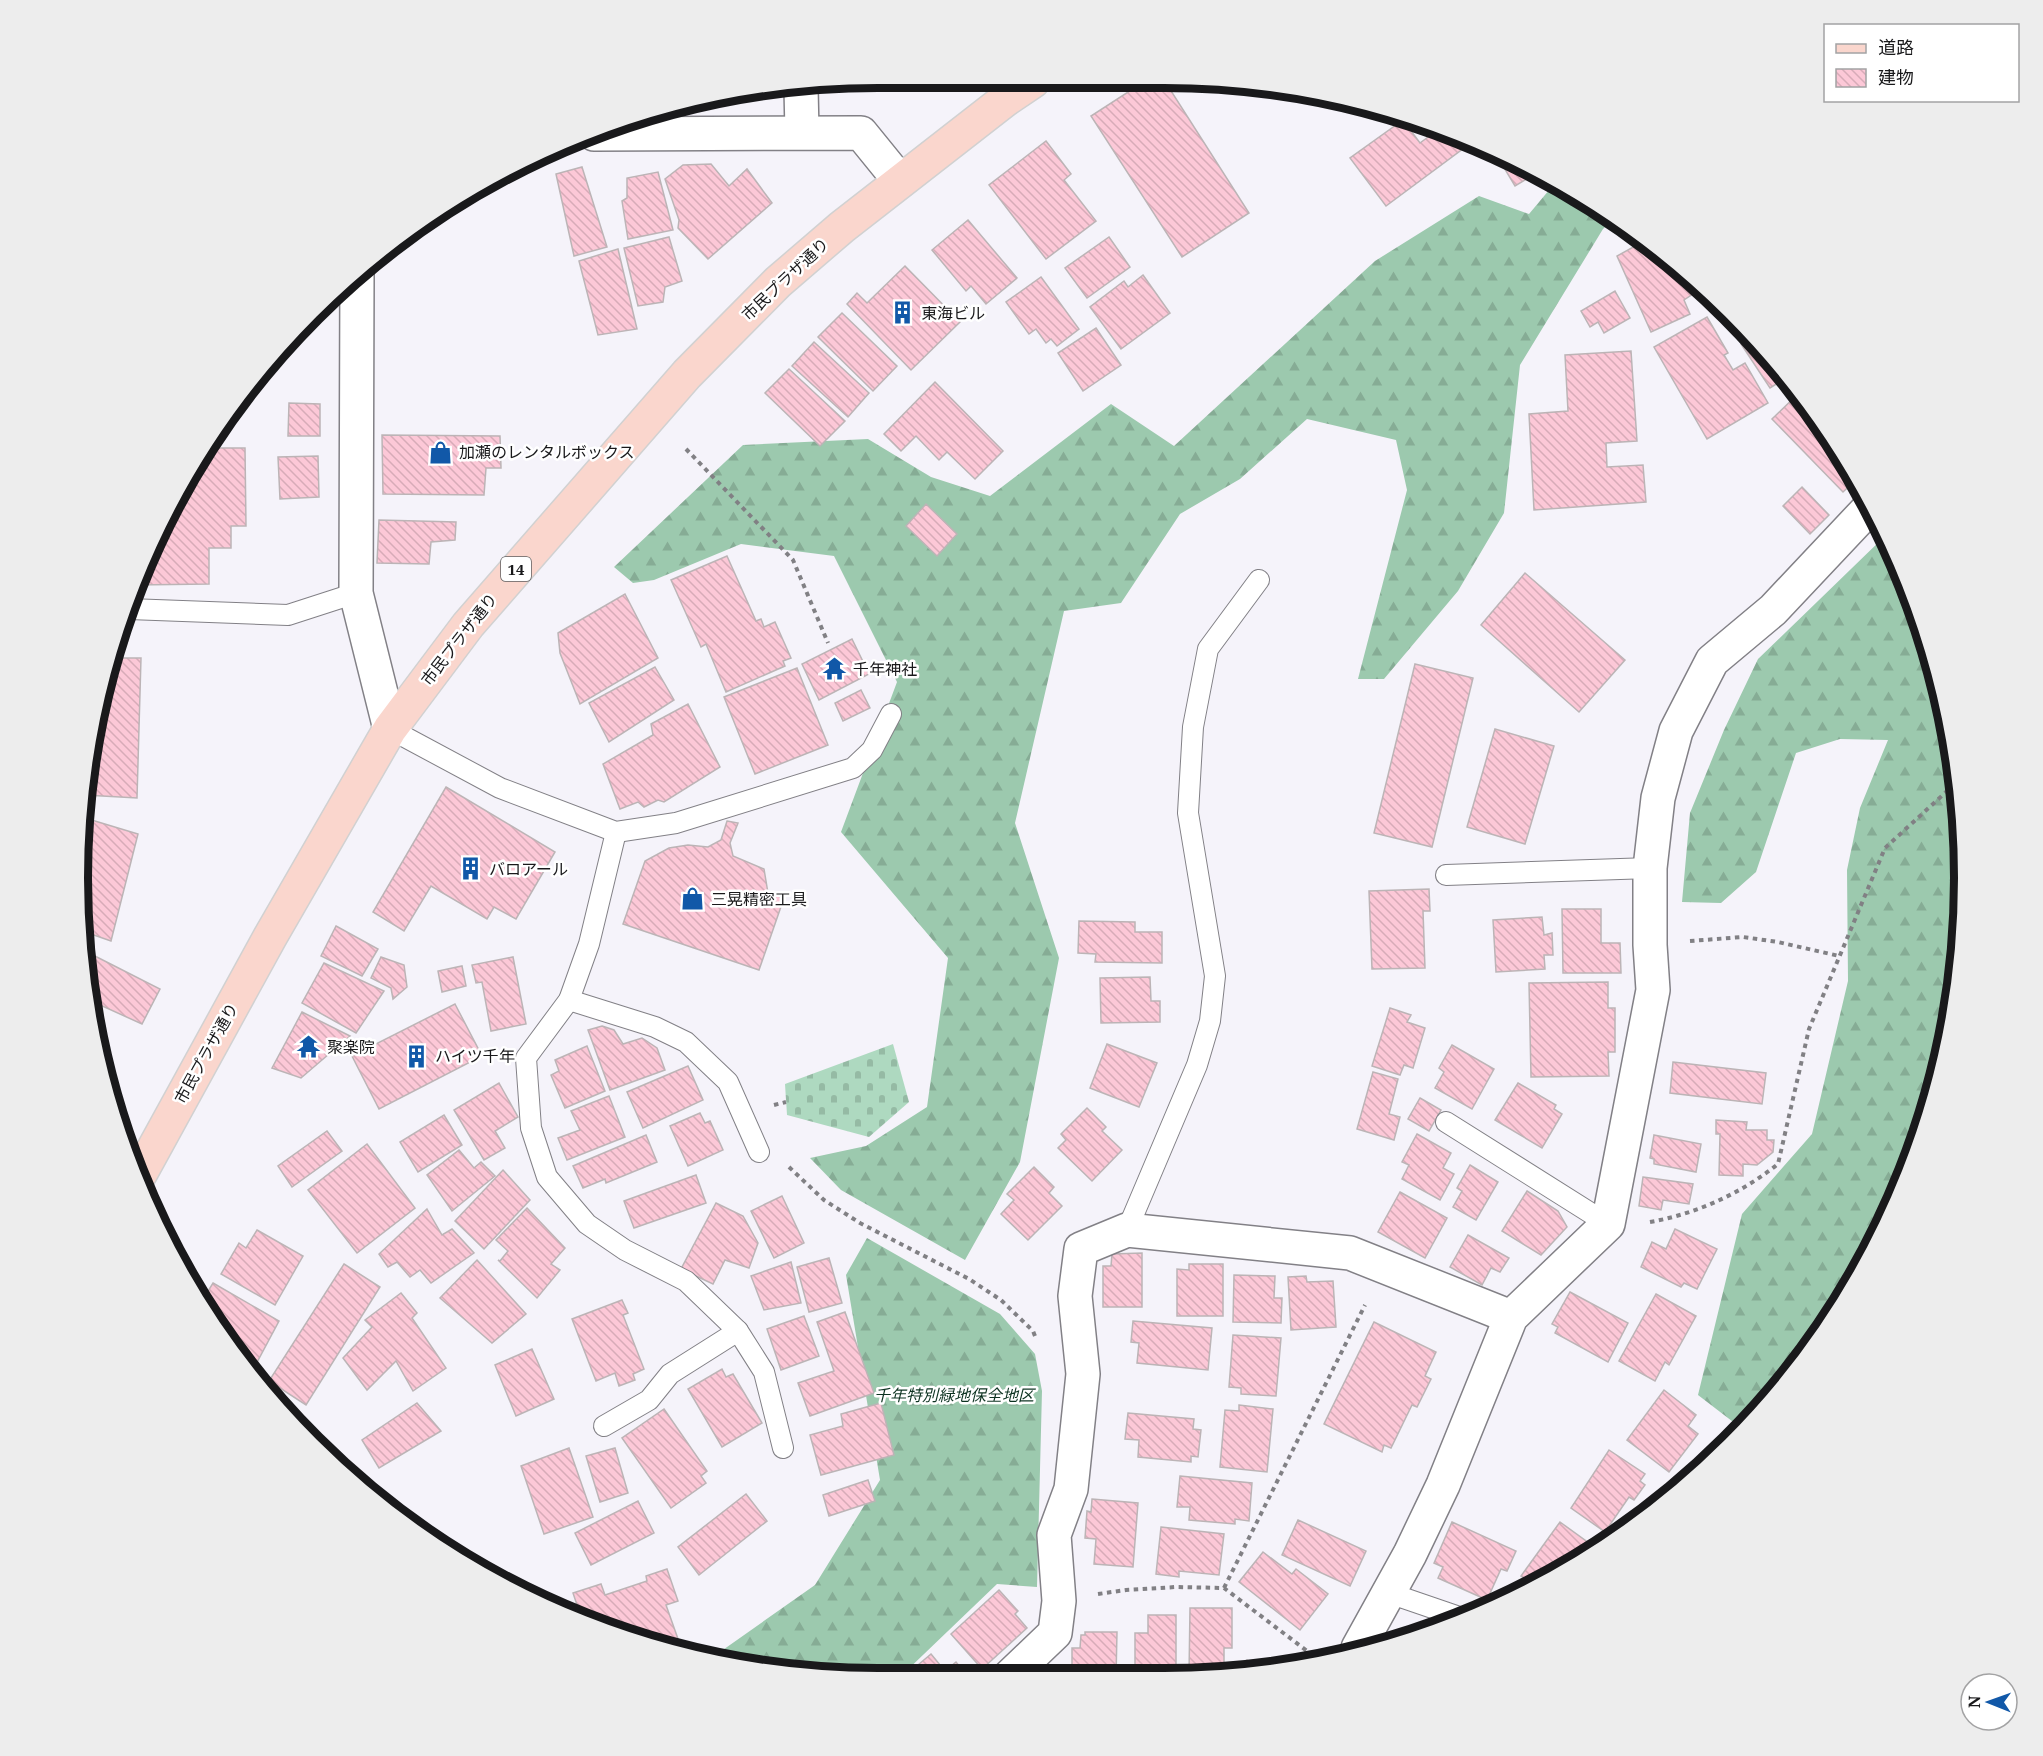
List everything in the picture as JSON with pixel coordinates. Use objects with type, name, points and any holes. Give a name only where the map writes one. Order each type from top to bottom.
[{"type":"main road","name":"市民プラザ通り","points":[[144,1167],[270,937],[390,729],[468,625],[687,374],[778,282],[900,181],[1024,88]]},
{"type":"street","points":[[801,92],[802,132]]},
{"type":"street","points":[[614,134],[802,132],[861,134],[900,181]]},
{"type":"street","points":[[357,284],[356,592],[390,729]]},
{"type":"street","points":[[1361,1643],[1410,1554],[1443,1485],[1511,1317],[1608,1224],[1653,990],[1650,945],[1650,868],[1658,798],[1676,731],[1712,660],[1773,610],[1865,513]]},
{"type":"street","points":[[1018,1668],[1055,1633],[1059,1601],[1054,1535],[1071,1489],[1083,1374],[1076,1296],[1081,1249],[1127,1230],[1350,1253],[1511,1317]]},
{"type":"lane","points":[[1127,1230],[1197,1065],[1210,1021],[1215,976],[1188,813],[1193,727],[1208,648],[1259,580]]},
{"type":"lane","points":[[136,609],[288,615],[356,592]]},
{"type":"lane","points":[[390,729],[500,788],[616,832],[676,823],[853,768],[872,750],[891,714]]},
{"type":"lane","points":[[616,832],[589,944],[569,1000],[526,1058],[531,1128],[547,1178],[587,1224],[625,1250],[686,1281],[738,1330],[764,1372],[783,1448]]},
{"type":"lane","points":[[1446,875],[1650,868]]},
{"type":"lane","points":[[569,1000],[655,1027],[686,1042],[728,1082],[759,1152]]},
{"type":"lane","points":[[1446,1122],[1608,1224]]},
{"type":"lane","points":[[604,1426],[649,1400],[670,1374],[738,1330]]},
{"type":"lane","points":[[1389,1593],[1450,1614]]},
{"type":"path","points":[[686,448],[793,560],[828,642]]},
{"type":"path","points":[[1608,1224],[1653,1222],[1690,1212],[1732,1194],[1778,1164],[1809,1029],[1885,848],[1949,789]]},
{"type":"path","points":[[1650,945],[1743,937],[1778,942],[1839,956]]},
{"type":"path","points":[[759,1152],[790,1167],[824,1200],[860,1223],[969,1279],[993,1295],[1033,1331],[1038,1342]]},
{"type":"path","points":[[1224,1588],[1384,1267]]},
{"type":"path","points":[[1059,1601],[1126,1590],[1176,1587],[1224,1588],[1310,1654]]},
{"type":"green space","points":[[1550,189],[1608,224],[1520,365],[1504,513],[1458,591],[1384,679],[1358,679],[1407,490],[1396,440],[1307,419],[1240,479],[1180,514],[1121,603],[1064,611],[1015,823],[1059,958],[1020,1162],[965,1260],[841,1190],[810,1158],[866,1146],[927,1107],[948,958],[841,832],[897,682],[834,556],[741,544],[654,580],[633,583],[614,567],[743,445],[868,439],[931,477],[990,496],[1111,404],[1174,446],[1375,261],[1479,196],[1529,214]]},
{"type":"green space","points":[[1879,542],[1913,624],[1928,674],[1939,724],[1948,775],[1953,826],[1953,930],[1948,981],[1928,1082],[1913,1132],[1894,1180],[1849,1273],[1821,1317],[1759,1399],[1735,1424],[1698,1395],[1742,1214],[1812,1134],[1848,981],[1847,870],[1860,808],[1888,740],[1840,739],[1796,753],[1756,872],[1721,903],[1682,902],[1690,813],[1724,730],[1758,659]]},
{"type":"green space","points":[[893,1044],[909,1102],[869,1137],[787,1115],[785,1084]]},
{"type":"green space","name":"千年特別緑地保全地区","points":[[867,1238],[1000,1314],[1035,1354],[1042,1391],[1037,1587],[997,1584],[909,1668],[826,1666],[775,1661],[721,1651],[815,1585],[880,1480],[846,1275]]},
{"type":"building","points":[[1134,88],[1169,88],[1249,213],[1182,257],[1091,116]]},
{"type":"building","points":[[1398,124],[1408,127],[1420,143],[1431,135],[1464,148],[1386,206],[1350,158]]},
{"type":"building","points":[[1046,141],[1071,174],[1064,180],[1096,221],[1046,259],[989,185]]},
{"type":"building","points":[[711,164],[729,186],[747,169],[772,203],[708,259],[678,228],[679,220],[665,179],[683,165]]},
{"type":"building","points":[[1502,165],[1529,178],[1515,186]]},
{"type":"building","points":[[582,167],[607,247],[574,256],[556,174]]},
{"type":"building","points":[[658,172],[673,230],[628,239],[622,201],[627,198],[627,178]]},
{"type":"building","points":[[968,220],[1017,278],[986,304],[971,286],[966,291],[932,250]]},
{"type":"building","points":[[669,237],[682,281],[665,287],[663,302],[638,306],[624,248]]},
{"type":"building","points":[[1109,237],[1130,267],[1087,298],[1065,268]]},
{"type":"building","points":[[1637,245],[1646,252],[1695,293],[1684,300],[1690,314],[1651,332],[1617,256]]},
{"type":"building","points":[[618,249],[637,329],[598,335],[579,261]]},
{"type":"building","name":"東海ビル","points":[[905,266],[960,322],[911,370],[847,304],[857,293],[867,303]]},
{"type":"building","points":[[1143,275],[1170,313],[1121,349],[1090,307],[1124,281],[1128,287]]},
{"type":"building","points":[[1041,277],[1079,329],[1057,346],[1051,339],[1046,343],[1036,329],[1029,334],[1006,302]]},
{"type":"building","points":[[1615,291],[1630,318],[1604,333],[1598,322],[1590,327],[1581,311]]},
{"type":"building","points":[[842,313],[897,366],[873,391],[818,337]]},
{"type":"building","points":[[1707,317],[1728,353],[1724,355],[1733,370],[1745,363],[1768,403],[1707,439],[1654,347]]},
{"type":"building","points":[[1096,328],[1121,365],[1083,391],[1058,353]]},
{"type":"building","points":[[814,342],[869,393],[848,417],[792,366]]},
{"type":"building","points":[[1744,342],[1779,382],[1770,388],[1741,344]]},
{"type":"building","points":[[1631,351],[1637,441],[1606,443],[1607,467],[1643,465],[1646,502],[1534,510],[1529,414],[1568,411],[1565,355]]},
{"type":"building","points":[[789,369],[845,421],[820,446],[765,393]]},
{"type":"building","points":[[935,382],[1003,451],[975,479],[947,452],[939,460],[916,436],[901,451],[884,434]]},
{"type":"building","points":[[1793,399],[1850,485],[1843,492],[1772,419]]},
{"type":"building","points":[[289,403],[320,404],[320,436],[288,436]]},
{"type":"building","name":"加瀬のレンタルボックス","points":[[382,435],[500,436],[501,468],[486,468],[484,495],[383,494]]},
{"type":"building","points":[[216,448],[245,448],[246,526],[231,526],[231,548],[209,548],[209,584],[145,585],[170,529],[194,483]]},
{"type":"building","points":[[318,456],[319,497],[280,499],[278,457]]},
{"type":"building","points":[[1802,487],[1829,515],[1810,534],[1783,506]]},
{"type":"building","points":[[926,504],[957,534],[937,556],[906,526]]},
{"type":"building","points":[[379,520],[456,522],[455,540],[431,542],[429,564],[377,563]]},
{"type":"building","points":[[727,556],[756,621],[761,619],[764,627],[775,622],[791,658],[783,661],[785,666],[726,692],[706,644],[701,647],[671,580]]},
{"type":"building","points":[[1525,573],[1625,660],[1579,712],[1481,625]]},
{"type":"building","points":[[625,594],[658,658],[580,704],[560,653],[558,633]]},
{"type":"building","name":"千年神社","points":[[852,639],[869,674],[819,700],[802,664]]},
{"type":"building","points":[[120,658],[141,658],[137,798],[93,795],[104,724]]},
{"type":"building","points":[[1415,664],[1473,678],[1432,847],[1374,833]]},
{"type":"building","points":[[655,667],[674,700],[609,742],[589,703]]},
{"type":"building","points":[[797,668],[828,745],[755,774],[724,697]]},
{"type":"building","points":[[861,690],[870,708],[843,721],[835,703]]},
{"type":"building","points":[[688,704],[720,767],[664,802],[658,800],[644,807],[638,802],[620,809],[603,764],[653,735],[651,724]]},
{"type":"building","points":[[1495,729],[1554,746],[1525,844],[1467,827]]},
{"type":"building","name":"バロアール","points":[[446,787],[555,852],[516,919],[494,907],[487,919],[431,886],[404,931],[373,912]]},
{"type":"building","points":[[91,820],[138,834],[111,941],[90,934],[88,878]]},
{"type":"building","points":[[727,821],[738,823],[730,843],[733,856],[764,869],[768,893],[784,898],[759,970],[623,924],[645,861],[669,848],[688,845],[708,847],[721,840]]},
{"type":"building","points":[[1429,889],[1430,911],[1423,911],[1425,968],[1372,969],[1369,891]]},
{"type":"building","points":[[1562,909],[1601,909],[1601,943],[1620,943],[1621,973],[1563,973]]},
{"type":"building","points":[[1542,917],[1544,935],[1552,933],[1553,955],[1544,955],[1545,969],[1496,972],[1493,920]]},
{"type":"building","points":[[1079,921],[1135,922],[1135,932],[1162,932],[1162,963],[1095,962],[1096,954],[1078,953]]},
{"type":"building","points":[[336,926],[378,949],[362,976],[321,956]]},
{"type":"building","points":[[92,955],[160,989],[142,1024],[99,1005]]},
{"type":"building","points":[[381,957],[404,965],[407,987],[393,999],[391,988],[371,978]]},
{"type":"building","points":[[513,957],[526,1024],[491,1031],[482,982],[476,983],[472,965]]},
{"type":"building","points":[[324,963],[384,991],[356,1033],[302,1003]]},
{"type":"building","points":[[462,966],[466,986],[442,992],[438,971]]},
{"type":"building","points":[[1150,977],[1151,1001],[1160,1001],[1160,1022],[1101,1023],[1100,978]]},
{"type":"building","points":[[1608,982],[1608,1008],[1615,1008],[1615,1052],[1608,1052],[1609,1076],[1531,1077],[1529,983]]},
{"type":"building","name":"ハイツ千年","points":[[455,1004],[482,1056],[379,1109],[352,1056]]},
{"type":"building","points":[[1390,1008],[1411,1015],[1407,1022],[1425,1028],[1413,1068],[1404,1065],[1400,1075],[1372,1066]]},
{"type":"building","points":[[302,1012],[350,1036],[301,1078],[272,1068]]},
{"type":"building","points":[[602,1026],[614,1030],[623,1044],[642,1038],[657,1048],[665,1070],[610,1090],[588,1030]]},
{"type":"building","points":[[1107,1044],[1157,1063],[1139,1107],[1090,1088]]},
{"type":"building","points":[[1452,1045],[1494,1069],[1472,1109],[1435,1088],[1444,1072],[1439,1068]]},
{"type":"building","points":[[587,1046],[605,1091],[565,1108],[551,1075],[559,1071],[555,1060]]},
{"type":"building","points":[[1673,1062],[1766,1073],[1762,1104],[1670,1093]]},
{"type":"building","points":[[688,1066],[703,1100],[643,1128],[627,1092]]},
{"type":"building","points":[[1373,1072],[1398,1079],[1389,1114],[1400,1117],[1394,1140],[1357,1129]]},
{"type":"building","points":[[499,1083],[518,1117],[495,1131],[505,1148],[484,1160],[454,1110]]},
{"type":"building","points":[[1518,1083],[1556,1105],[1554,1109],[1562,1114],[1542,1148],[1495,1120]]},
{"type":"building","points":[[609,1096],[625,1137],[567,1160],[558,1138],[580,1130],[571,1111]]},
{"type":"building","points":[[1420,1098],[1441,1110],[1429,1131],[1408,1119]]},
{"type":"building","points":[[1087,1108],[1106,1127],[1102,1131],[1122,1150],[1092,1181],[1058,1148],[1066,1140],[1061,1134]]},
{"type":"building","points":[[700,1113],[705,1123],[710,1121],[723,1150],[688,1166],[670,1126]]},
{"type":"building","points":[[444,1115],[462,1145],[418,1172],[400,1142]]},
{"type":"building","points":[[1716,1120],[1747,1122],[1746,1130],[1767,1130],[1767,1140],[1774,1140],[1773,1152],[1757,1165],[1743,1164],[1743,1176],[1719,1175],[1720,1134],[1716,1134]]},
{"type":"building","points":[[327,1131],[342,1151],[292,1187],[278,1166]]},
{"type":"building","points":[[1417,1134],[1451,1153],[1443,1168],[1454,1174],[1440,1200],[1402,1179],[1409,1165],[1402,1162]]},
{"type":"building","points":[[646,1135],[657,1162],[606,1183],[605,1179],[583,1188],[573,1166]]},
{"type":"building","points":[[1654,1135],[1701,1144],[1696,1172],[1654,1164],[1654,1159],[1650,1158]]},
{"type":"building","points":[[367,1144],[415,1208],[357,1253],[308,1190]]},
{"type":"building","points":[[459,1150],[474,1168],[481,1162],[495,1176],[452,1211],[427,1175]]},
{"type":"building","points":[[1470,1165],[1498,1182],[1476,1220],[1453,1207],[1462,1191],[1457,1188]]},
{"type":"building","points":[[1034,1167],[1054,1187],[1049,1193],[1062,1206],[1028,1240],[1001,1214],[1014,1200],[1007,1194]]},
{"type":"building","points":[[503,1170],[530,1200],[484,1249],[455,1221]]},
{"type":"building","points":[[696,1175],[706,1203],[634,1228],[624,1201]]},
{"type":"building","points":[[1643,1177],[1693,1184],[1689,1204],[1663,1200],[1661,1210],[1639,1206]]},
{"type":"building","points":[[1527,1191],[1558,1211],[1567,1227],[1541,1255],[1502,1231]]},
{"type":"building","points":[[1400,1192],[1447,1218],[1425,1258],[1378,1232]]},
{"type":"building","points":[[782,1196],[804,1243],[774,1258],[751,1211]]},
{"type":"building","points":[[716,1203],[743,1216],[758,1243],[749,1268],[725,1260],[713,1284],[681,1269]]},
{"type":"building","points":[[527,1208],[565,1248],[551,1264],[560,1270],[537,1298],[498,1260],[500,1261],[508,1251],[496,1240]]},
{"type":"building","points":[[427,1209],[442,1235],[452,1229],[474,1253],[431,1283],[420,1270],[410,1277],[397,1262],[388,1267],[379,1254]]},
{"type":"building","points":[[1675,1229],[1717,1249],[1697,1289],[1684,1283],[1681,1287],[1641,1267],[1652,1242],[1666,1249]]},
{"type":"building","points":[[257,1230],[303,1256],[275,1305],[221,1274],[239,1243],[246,1248]]},
{"type":"building","points":[[1468,1235],[1509,1258],[1500,1272],[1491,1268],[1482,1285],[1450,1267]]},
{"type":"building","points":[[1142,1253],[1142,1307],[1103,1307],[1103,1266],[1111,1266],[1112,1254]]},
{"type":"building","points":[[829,1258],[842,1303],[809,1312],[797,1267]]},
{"type":"building","points":[[477,1260],[526,1314],[492,1343],[440,1298]]},
{"type":"building","points":[[791,1262],[801,1303],[764,1310],[751,1276]]},
{"type":"building","points":[[344,1264],[380,1287],[306,1405],[269,1381]]},
{"type":"building","points":[[1189,1264],[1223,1264],[1223,1316],[1177,1316],[1177,1269],[1189,1270]]},
{"type":"building","points":[[1234,1275],[1275,1276],[1274,1298],[1282,1298],[1281,1323],[1233,1322]]},
{"type":"building","points":[[1306,1276],[1307,1282],[1333,1281],[1336,1327],[1291,1330],[1288,1277]]},
{"type":"building","points":[[213,1283],[279,1321],[256,1364],[222,1317],[207,1293]]},
{"type":"building","points":[[1570,1292],[1628,1323],[1608,1362],[1555,1333],[1558,1327],[1552,1324]]},
{"type":"building","points":[[401,1293],[417,1313],[412,1318],[446,1368],[413,1391],[396,1361],[367,1390],[343,1358],[372,1327],[365,1320]]},
{"type":"building","points":[[1656,1294],[1696,1316],[1669,1365],[1665,1362],[1655,1381],[1619,1361]]},
{"type":"building","points":[[622,1300],[628,1313],[623,1315],[644,1369],[633,1374],[635,1380],[619,1386],[615,1373],[596,1381],[572,1319]]},
{"type":"building","points":[[845,1312],[874,1393],[810,1416],[798,1383],[834,1371],[817,1322]]},
{"type":"building","points":[[804,1316],[819,1356],[781,1370],[767,1329]]},
{"type":"building","points":[[1133,1321],[1212,1328],[1208,1370],[1137,1363],[1139,1343],[1131,1342]]},
{"type":"building","points":[[1374,1322],[1436,1352],[1425,1376],[1431,1379],[1417,1407],[1412,1405],[1391,1448],[1384,1445],[1382,1452],[1324,1424]]},
{"type":"building","points":[[1233,1335],[1281,1338],[1276,1396],[1241,1394],[1241,1388],[1229,1387]]},
{"type":"building","points":[[532,1349],[554,1399],[516,1416],[495,1365]]},
{"type":"building","points":[[722,1369],[726,1377],[733,1374],[762,1423],[722,1447],[688,1389]]},
{"type":"building","points":[[1664,1390],[1696,1415],[1688,1426],[1698,1434],[1669,1472],[1627,1440]]},
{"type":"building","points":[[417,1403],[441,1431],[379,1468],[362,1440]]},
{"type":"building","points":[[881,1403],[894,1455],[821,1475],[810,1435],[843,1426],[841,1414]]},
{"type":"building","points":[[1239,1405],[1273,1409],[1267,1472],[1220,1467],[1225,1410],[1239,1411]]},
{"type":"building","points":[[664,1409],[707,1471],[701,1476],[706,1483],[671,1508],[622,1438]]},
{"type":"building","points":[[1128,1413],[1194,1419],[1193,1429],[1201,1430],[1198,1457],[1191,1456],[1191,1462],[1138,1457],[1139,1440],[1125,1439]]},
{"type":"building","points":[[569,1448],[593,1517],[544,1534],[521,1466]]},
{"type":"building","points":[[615,1448],[628,1493],[600,1502],[586,1456]]},
{"type":"building","points":[[1609,1450],[1645,1474],[1640,1481],[1645,1485],[1634,1500],[1629,1497],[1605,1532],[1571,1508]]},
{"type":"building","points":[[1180,1476],[1252,1483],[1249,1521],[1235,1519],[1235,1524],[1189,1520],[1190,1507],[1177,1507]]},
{"type":"building","points":[[868,1480],[875,1501],[829,1516],[823,1495]]},
{"type":"building","points":[[746,1494],[767,1521],[699,1575],[678,1547]]},
{"type":"building","points":[[1092,1499],[1138,1503],[1133,1567],[1094,1564],[1096,1539],[1085,1538],[1087,1511],[1091,1512]]},
{"type":"building","points":[[638,1501],[654,1533],[591,1565],[575,1533]]},
{"type":"building","points":[[1298,1520],[1366,1551],[1350,1586],[1282,1555]]},
{"type":"building","points":[[1452,1522],[1516,1551],[1507,1571],[1501,1569],[1488,1598],[1485,1599],[1438,1578],[1443,1567],[1434,1563]]},
{"type":"building","points":[[1560,1522],[1589,1543],[1526,1580],[1521,1576]]},
{"type":"building","points":[[1161,1527],[1224,1534],[1219,1575],[1179,1571],[1179,1577],[1156,1574]]},
{"type":"building","points":[[1263,1552],[1292,1574],[1296,1569],[1328,1594],[1300,1630],[1239,1582]]},
{"type":"building","points":[[667,1569],[678,1601],[666,1605],[678,1639],[672,1640],[624,1626],[578,1608],[573,1593],[601,1584],[605,1595],[647,1581],[646,1576]]},
{"type":"building","points":[[999,1590],[1018,1611],[1015,1614],[1027,1628],[983,1668],[951,1634]]},
{"type":"building","points":[[1190,1608],[1232,1608],[1232,1648],[1224,1648],[1224,1665],[1189,1667]]},
{"type":"building","points":[[1148,1615],[1176,1615],[1176,1668],[1135,1668],[1135,1633],[1148,1633]]},
{"type":"building","points":[[1085,1632],[1117,1632],[1116,1668],[1072,1668],[1072,1648],[1080,1648],[1081,1635],[1085,1635]]},
{"type":"building","points":[[931,1654],[943,1668],[914,1668]]},
{"type":"building","points":[[956,1662],[961,1668],[949,1668]]},
{"type":"place","name":"東海ビル","points":[[903,313]]},
{"type":"place","name":"加瀬のレンタルボックス","points":[[441,452]]},
{"type":"place","name":"千年神社","points":[[835,669]]},
{"type":"place","name":"バロアール","points":[[471,869]]},
{"type":"place","name":"三晃精密工具","points":[[693,899]]},
{"type":"place","name":"聚楽院","points":[[309,1047]]},
{"type":"place","name":"ハイツ千年","points":[[417,1056]]}]
